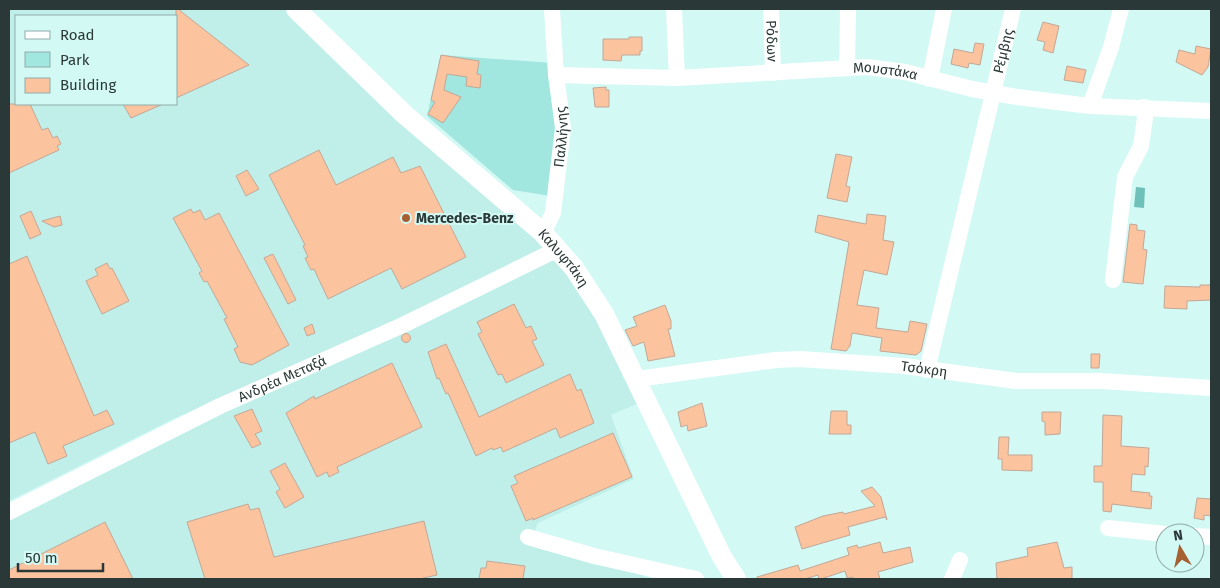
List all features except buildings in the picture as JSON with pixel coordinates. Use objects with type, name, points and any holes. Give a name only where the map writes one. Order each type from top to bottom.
[{"type":"main road","name":"Καλυφτάκη","points":[[296,9],[404,114],[543,233],[558,249],[590,291],[637,379],[722,557],[736,579]]},
{"type":"street","name":"Παλλήνης","points":[[543,233],[553,213],[563,128],[556,75],[552,9]]},
{"type":"street","points":[[674,9],[677,78]]},
{"type":"street","name":"Ρόδων","points":[[771,9],[773,73]]},
{"type":"street","points":[[847,67],[848,9]]},
{"type":"street","points":[[930,79],[944,9]]},
{"type":"street","name":"Ρέμβης","points":[[928,370],[1013,9]]},
{"type":"street","points":[[1090,106],[1112,47],[1121,9]]},
{"type":"street","name":"Μουστάκα","points":[[556,75],[677,78],[867,67],[906,72],[994,93],[1090,106],[1211,111]]},
{"type":"street","points":[[1113,280],[1125,177],[1141,146],[1145,118],[1144,108]]},
{"type":"street","name":"Ανδρέα Μεταξά","points":[[9,512],[220,406],[403,325],[558,249]]},
{"type":"street","name":"Τσόκρη","points":[[637,379],[784,360],[864,363],[1016,381],[1101,381],[1211,388]]},
{"type":"street","points":[[1108,528],[1155,533]]},
{"type":"street","points":[[528,537],[594,556],[696,579]]},
{"type":"street","points":[[952,579],[960,560]]},
{"type":"shaded area","points":[[9,9],[286,9],[341,61],[544,240],[543,249],[359,337],[171,420],[9,501]]},
{"type":"shaded area","points":[[1136,187],[1145,188],[1144,208],[1134,207]]},
{"type":"shaded area","points":[[551,259],[561,259],[581,287],[639,403],[611,415],[634,479],[538,523],[531,542],[653,579],[9,579],[9,518],[207,419]]},
{"type":"green space","points":[[441,55],[552,63],[557,115],[551,196],[513,190],[427,116]]},
{"type":"place","name":"Mercedes-Benz","points":[[406,218]]}]
